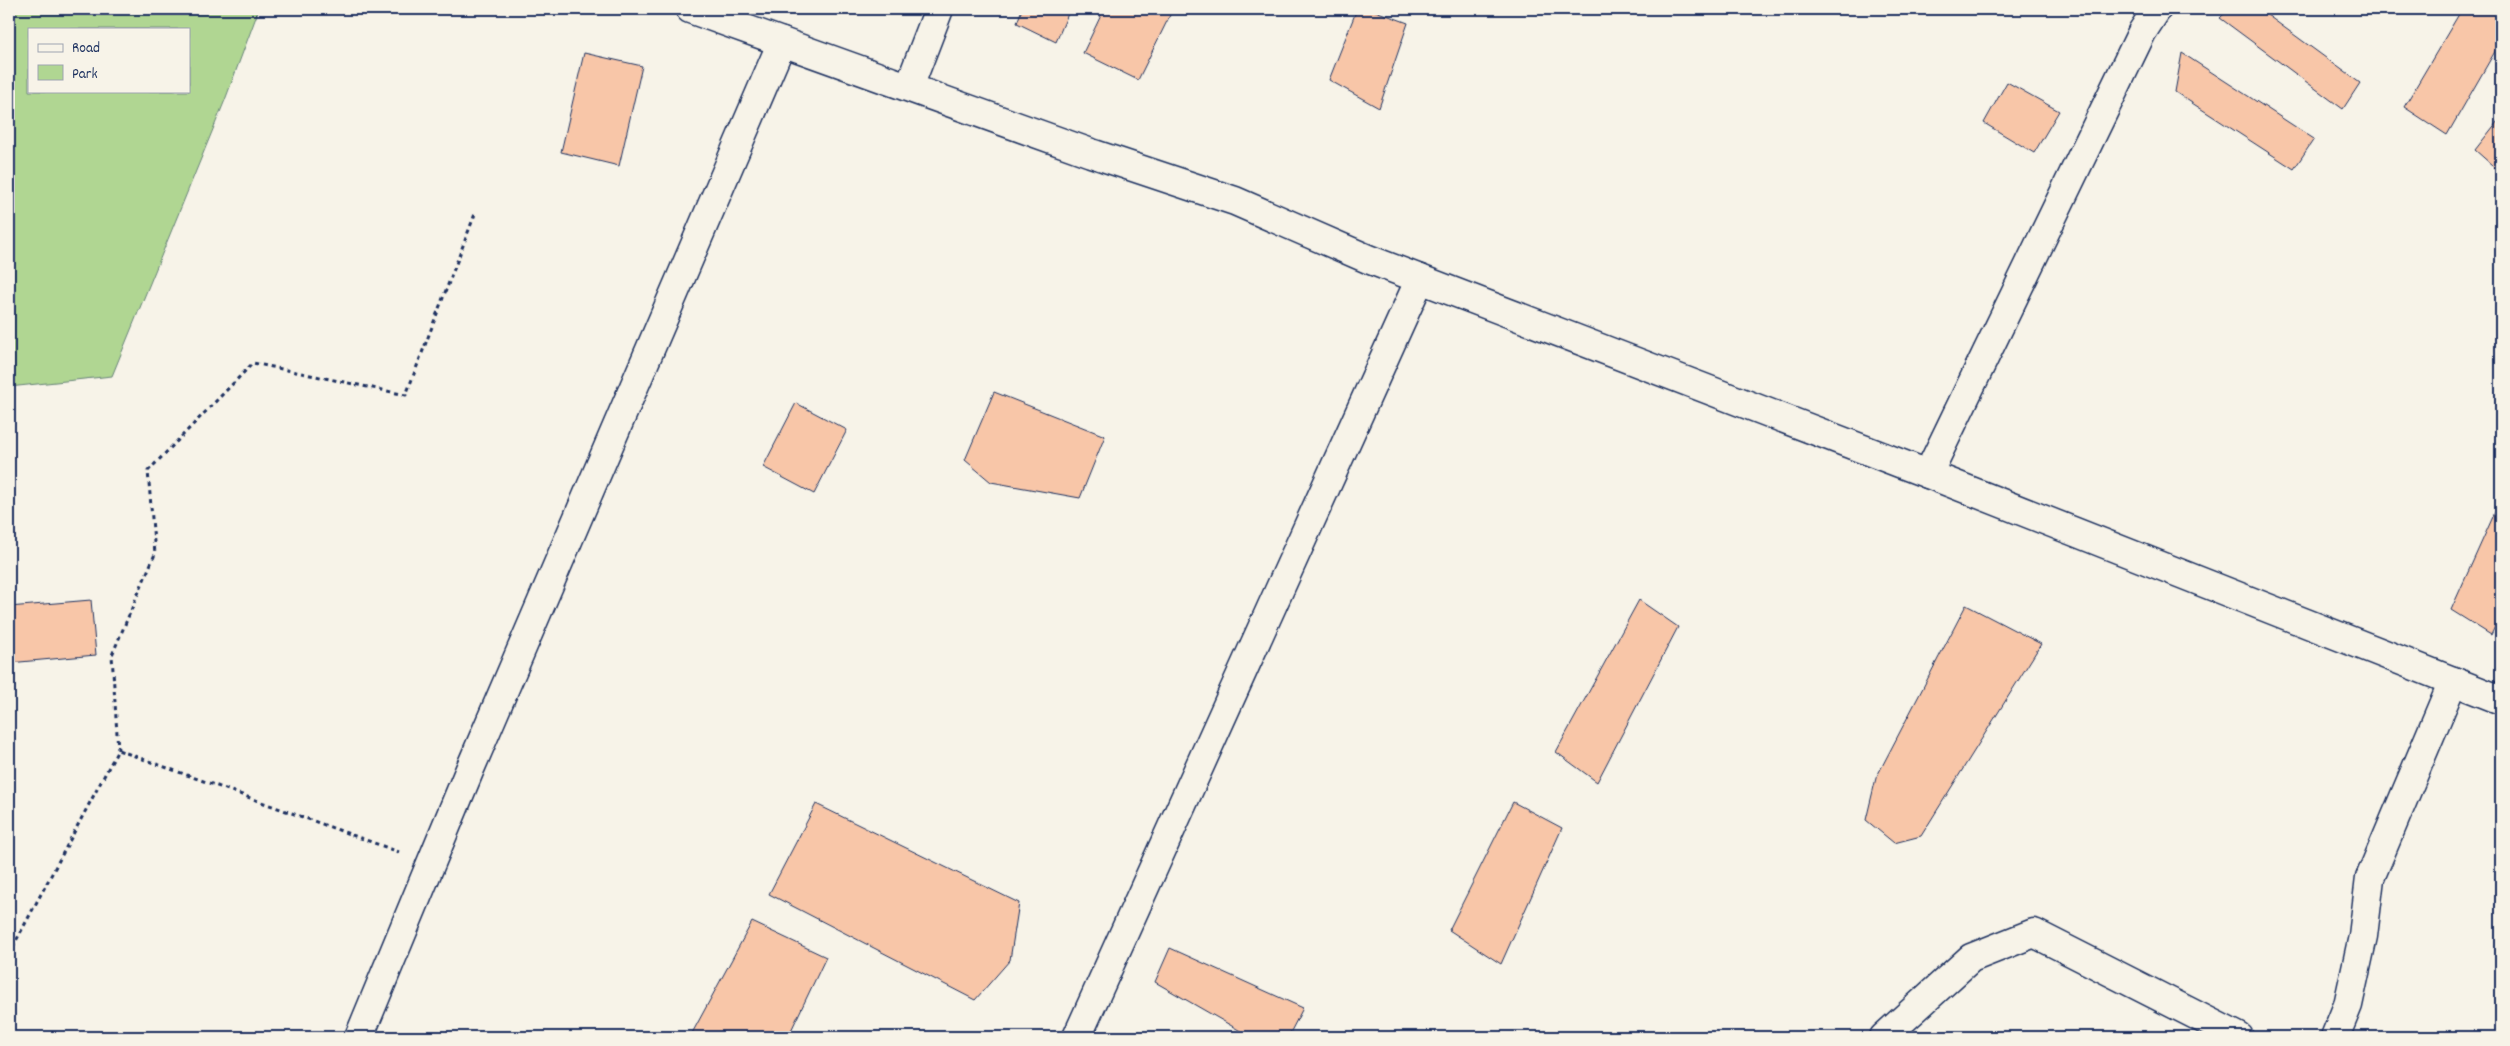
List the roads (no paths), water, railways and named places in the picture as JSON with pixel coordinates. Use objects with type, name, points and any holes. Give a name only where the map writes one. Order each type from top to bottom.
[{"type":"street","points":[[690,9],[1091,153],[1235,201],[1368,259],[1928,474],[2501,700]]},
{"type":"street","points":[[909,87],[939,9]]},
{"type":"street","points":[[1928,474],[2142,32],[2157,9]]},
{"type":"street","points":[[359,1037],[430,864],[782,42]]},
{"type":"street","points":[[1077,1037],[1420,279]]},
{"type":"street","points":[[2335,1037],[2348,1004],[2363,936],[2370,878],[2453,681]]},
{"type":"street","points":[[1884,1037],[1971,958],[2034,933],[2239,1037]]}]
